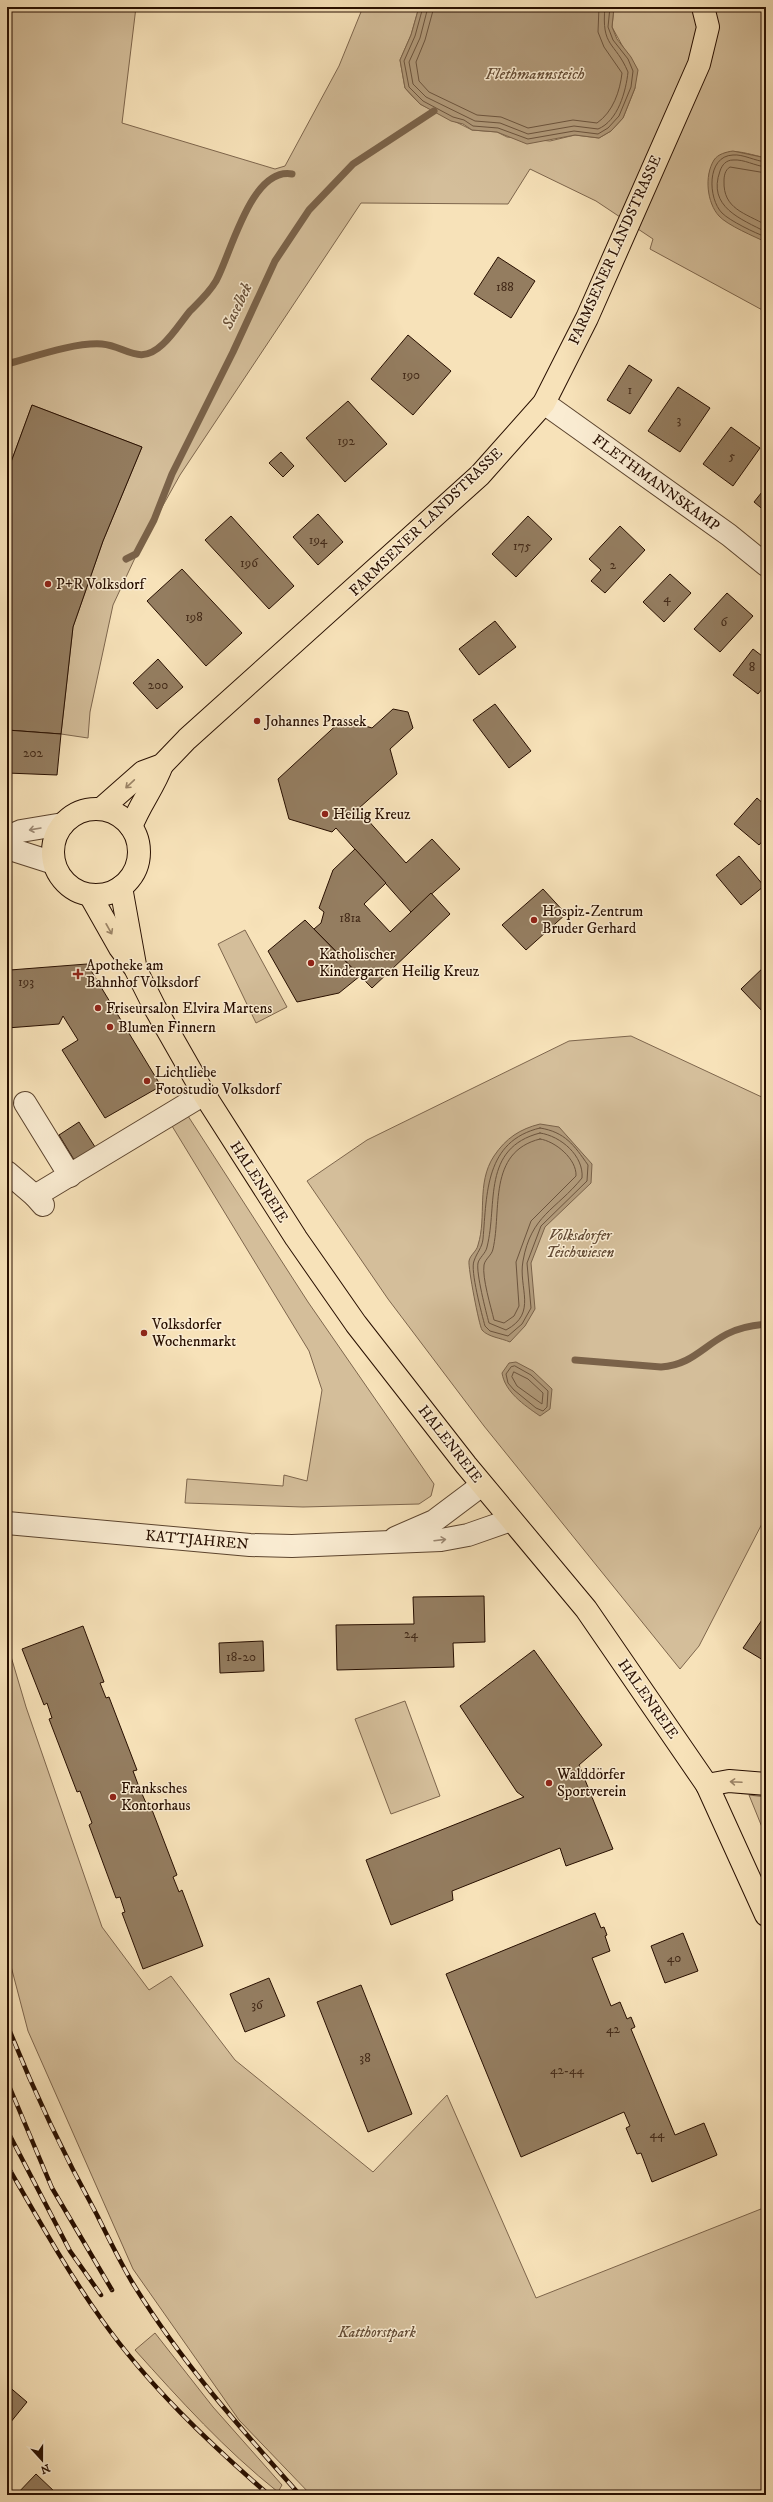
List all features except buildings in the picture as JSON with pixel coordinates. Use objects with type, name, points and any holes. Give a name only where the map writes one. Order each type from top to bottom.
[{"type":"main road","name":"FARMSENER LANDSTRASSE","points":[[131,827],[137,810],[155,784],[162,765],[187,739],[480,475],[544,402],[587,318],[699,64],[708,27],[703,7]]},
{"type":"main road","name":"FARMSENER LANDSTRASSE","points":[[101,809],[143,772],[162,765]]},
{"type":"main road","points":[[101,809],[118,814],[131,827],[139,844],[138,864],[128,881],[121,887],[101,895],[90,895],[71,887],[64,881],[54,863],[54,842],[63,824],[80,812],[101,809]]},
{"type":"main road","name":"HALENREIE","points":[[121,887],[135,968]]},
{"type":"main road","name":"HALENREIE","points":[[90,895],[120,948],[135,968],[155,1008],[204,1094],[285,1223],[356,1324],[482,1485],[586,1609],[707,1785],[766,1915]]},
{"type":"main road","points":[[707,1785],[729,1781],[766,1784]]},
{"type":"street","name":"FLETHMANNSKAMP","points":[[544,402],[729,535],[766,565]]},
{"type":"street","points":[[7,837],[21,832],[63,824]]},
{"type":"street","points":[[7,848],[54,863]]},
{"type":"street","points":[[7,1172],[39,1201],[70,1176],[204,1094]]},
{"type":"street","points":[[25,1103],[70,1176]]},
{"type":"street","name":"KATTJAHREN","points":[[387,1542],[434,1521],[482,1485]]},
{"type":"street","name":"KATTJAHREN","points":[[7,1523],[250,1545],[342,1545],[387,1542],[423,1542],[454,1538],[511,1520]]},
{"type":"green space","points":[[7,7],[136,7],[122,123],[275,169],[285,166],[339,66],[363,7],[419,7],[411,35],[400,60],[405,88],[420,104],[472,130],[497,132],[507,137],[550,141],[575,135],[599,138],[611,131],[623,118],[635,88],[623,47],[612,27],[614,7],[766,7],[766,158],[739,152],[725,153],[719,157],[709,174],[761,240],[766,242],[766,312],[650,249],[653,239],[596,201],[530,169],[508,204],[361,203],[180,475],[142,543],[113,605],[90,712],[88,738],[61,734],[73,627],[103,541],[142,447],[32,405],[7,473]]},
{"type":"green space","points":[[245,930],[287,1007],[256,1023],[218,944]]},
{"type":"green space","name":"Volksdorfer Teichwiesen","points":[[631,1036],[766,1099],[766,1516],[699,1646],[680,1669],[484,1426],[388,1299],[307,1181],[367,1140],[569,1041]]},
{"type":"green space","points":[[188,1116],[308,1302],[434,1484],[431,1496],[419,1504],[303,1507],[185,1503],[187,1479],[283,1486],[284,1475],[307,1481],[322,1390],[309,1351],[172,1126]]},
{"type":"green space","name":"Katthorstpark","points":[[7,1643],[26,1707],[102,1927],[149,1990],[171,1976],[235,2060],[373,2172],[447,2095],[536,2298],[766,2207],[766,2495],[311,2495],[239,2420],[133,2269],[28,2031],[7,1951]]},
{"type":"green space","points":[[405,1701],[440,1796],[391,1814],[355,1719]]},
{"type":"green space","points":[[749,1795],[766,1797],[766,1837]]},
{"type":"green space","points":[[155,2333],[213,2407],[282,2485],[278,2492],[221,2442],[135,2350]]},
{"type":"water","name":"Flethmannsteich","points":[[419,7],[614,7],[612,27],[617,39],[631,57],[638,70],[635,88],[623,118],[611,131],[599,138],[575,135],[527,144],[497,132],[472,130],[463,124],[451,121],[420,104],[405,88],[400,60],[411,35]]},
{"type":"water","points":[[733,151],[766,158],[766,242],[728,223],[719,216],[712,204],[708,189],[711,166],[718,156]]},
{"type":"water","points":[[540,1124],[559,1127],[592,1164],[591,1183],[545,1227],[531,1263],[535,1309],[525,1326],[510,1342],[491,1336],[482,1330],[474,1296],[469,1261],[477,1247],[481,1234],[485,1177],[494,1156],[503,1144],[514,1135]]},
{"type":"water","points":[[516,1362],[533,1371],[552,1389],[550,1409],[540,1416],[516,1398],[504,1380],[502,1373],[509,1363]]},
{"type":"waterway","name":"Saselbek","points":[[126,559],[136,554],[154,520],[172,474],[233,352],[275,261],[309,210],[353,164],[434,111]]},
{"type":"waterway","name":"Saselbek","points":[[7,364],[79,345],[102,344],[139,355],[154,351],[170,337],[216,281],[244,215],[254,198],[265,184],[278,175],[292,174]]},
{"type":"waterway","points":[[575,1360],[661,1367],[671,1366],[696,1355],[718,1339],[731,1332],[746,1327],[766,1324]]},
{"type":"railway","points":[[7,2024],[27,2073],[60,2145],[118,2257],[150,2311],[211,2392],[300,2495]]},
{"type":"railway","points":[[7,2081],[52,2188],[112,2290]]},
{"type":"railway","points":[[7,2130],[70,2251],[101,2295]]},
{"type":"railway","points":[[7,2165],[53,2244],[102,2320],[120,2344],[180,2412],[224,2455],[269,2495]]},
{"type":"place","name":"P+R Volksdorf","points":[[48,584]]},
{"type":"place","name":"Johannes Prassek","points":[[257,721]]},
{"type":"place","name":"Heilig Kreuz","points":[[325,814]]},
{"type":"place","name":"Hospiz-Zentrum Bruder Gerhard","points":[[534,920]]},
{"type":"place","name":"Katholischer Kindergarten Heilig Kreuz","points":[[311,963]]},
{"type":"place","name":"Apotheke am Bahnhof Volksdorf","points":[[78,974]]},
{"type":"place","name":"Friseursalon Elvira Martens","points":[[98,1008]]},
{"type":"place","name":"Blumen Finnern","points":[[110,1027]]},
{"type":"place","name":"Lichtliebe Fotostudio Volksdorf","points":[[147,1081]]},
{"type":"place","name":"Volksdorfer Wochenmarkt","points":[[144,1333]]},
{"type":"place","name":"Walddörfer Sportverein","points":[[549,1783]]},
{"type":"place","name":"Franksches Kontorhaus","points":[[113,1797]]}]
